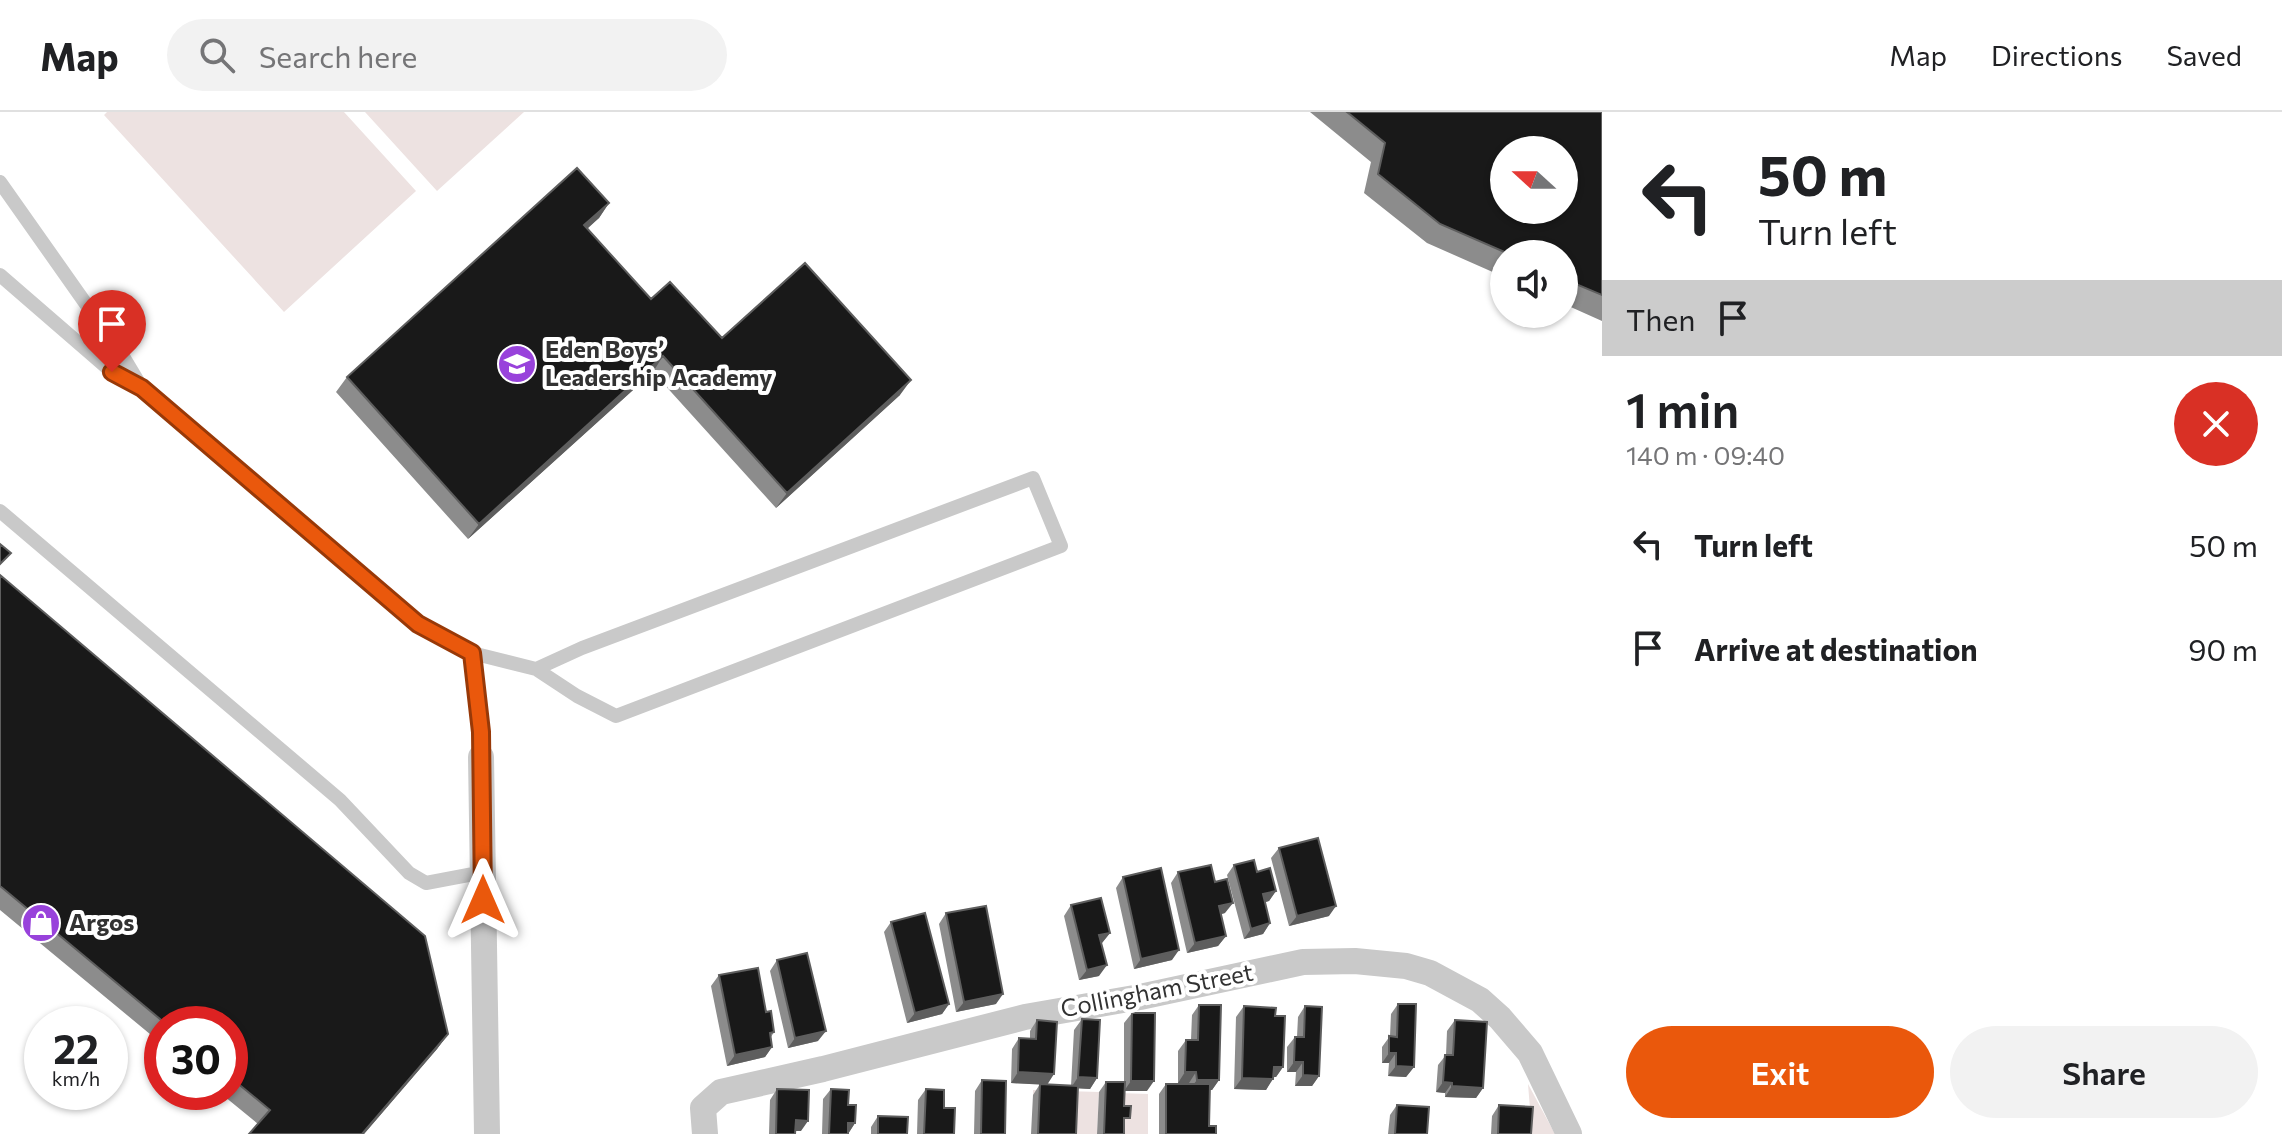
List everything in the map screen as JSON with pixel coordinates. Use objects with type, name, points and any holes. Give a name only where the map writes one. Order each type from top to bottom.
[{"type":"street","points":[[481,757],[487,1134]]},
{"type":"street","name":"Collingham Street","points":[[705,1134],[703,1108],[721,1092],[1025,1017],[1140,997],[1303,962],[1355,961],[1406,966],[1430,973],[1452,982],[1480,1000],[1530,1053],[1569,1134]]},
{"type":"lane","points":[[0,182],[142,388]]},
{"type":"lane","points":[[0,275],[112,372],[142,388],[418,624],[472,653],[536,669],[577,696],[616,716],[1061,546],[1033,478],[582,648],[536,669]]},
{"type":"lane","points":[[0,511],[340,800],[409,873],[426,883],[484,872]]},
{"type":"lane","points":[[472,653],[481,757]]},
{"type":"shaded area","points":[[107,112],[344,112],[416,191],[284,312],[104,115]]},
{"type":"shaded area","points":[[365,112],[524,112],[437,191]]},
{"type":"shaded area","points":[[1528,1084],[1555,1134],[1532,1134]]},
{"type":"shaded area","points":[[1033,1090],[1099,1092],[1097,1134],[1069,1134],[1033,1095]]},
{"type":"shaded area","points":[[1118,1093],[1148,1094],[1148,1134],[1117,1134]]},
{"type":"building","points":[[1347,112],[1602,112],[1602,295],[1578,285],[1578,240],[1490,240],[1490,246],[1440,224],[1378,174],[1385,143]]},
{"type":"building","points":[[577,168],[609,203],[584,225],[651,299],[670,282],[722,338],[805,263],[911,380],[787,493],[663,356],[479,524],[347,377]]},
{"type":"building","points":[[0,544],[11,553],[0,564]]},
{"type":"building","points":[[0,575],[425,936],[448,1034],[362,1134],[249,1134],[270,1110],[248,1092],[248,1006],[144,1006],[0,886]]},
{"type":"building","points":[[1318,838],[1336,906],[1297,916],[1279,848]]},
{"type":"building","points":[[1254,860],[1257,872],[1270,868],[1276,891],[1263,894],[1270,923],[1251,929],[1234,865]]},
{"type":"building","points":[[1211,865],[1215,882],[1227,879],[1233,903],[1219,906],[1226,936],[1195,943],[1178,872]]},
{"type":"building","points":[[1161,868],[1179,950],[1141,959],[1123,877]]},
{"type":"building","points":[[1101,898],[1110,933],[1099,935],[1107,965],[1087,970],[1071,905]]},
{"type":"building","points":[[986,906],[1003,994],[964,1002],[946,913]]},
{"type":"building","points":[[925,913],[949,1004],[915,1013],[891,922]]},
{"type":"building","points":[[807,953],[826,1031],[795,1038],[777,960]]},
{"type":"building","points":[[758,968],[766,1012],[771,1011],[774,1032],[770,1033],[772,1047],[735,1055],[719,975]]},
{"type":"building","points":[[1398,1004],[1416,1004],[1414,1067],[1396,1066],[1396,1053],[1389,1053],[1389,1036],[1397,1037]]},
{"type":"building","points":[[1199,1005],[1221,1005],[1219,1080],[1197,1080],[1196,1072],[1185,1072],[1186,1040],[1198,1040]]},
{"type":"building","points":[[1244,1006],[1276,1008],[1275,1016],[1285,1016],[1283,1067],[1274,1067],[1273,1079],[1242,1078]]},
{"type":"building","points":[[1305,1006],[1322,1007],[1319,1076],[1303,1075],[1303,1062],[1294,1062],[1295,1037],[1304,1037]]},
{"type":"building","points":[[1132,1013],[1155,1013],[1154,1081],[1131,1081]]},
{"type":"building","points":[[1082,1019],[1100,1020],[1097,1078],[1078,1077]]},
{"type":"building","points":[[1037,1020],[1057,1022],[1054,1074],[1018,1072],[1019,1038],[1036,1039]]},
{"type":"building","points":[[1455,1020],[1487,1022],[1483,1088],[1452,1086],[1452,1083],[1443,1082],[1445,1055],[1453,1055]]},
{"type":"building","points":[[982,1080],[1006,1081],[1005,1134],[981,1134]]},
{"type":"building","points":[[1106,1082],[1125,1082],[1124,1106],[1131,1106],[1130,1118],[1124,1118],[1124,1134],[1104,1134]]},
{"type":"building","points":[[1040,1084],[1078,1086],[1076,1134],[1038,1134]]},
{"type":"building","points":[[1166,1084],[1210,1084],[1209,1126],[1216,1126],[1216,1134],[1166,1134]]},
{"type":"building","points":[[777,1089],[809,1090],[808,1121],[796,1120],[795,1134],[776,1134]]},
{"type":"building","points":[[831,1089],[849,1090],[848,1105],[856,1105],[855,1123],[848,1123],[848,1134],[829,1134]]},
{"type":"building","points":[[926,1089],[944,1090],[944,1108],[955,1108],[954,1134],[924,1134]]},
{"type":"building","points":[[1397,1105],[1429,1107],[1427,1134],[1395,1134]]},
{"type":"building","points":[[1499,1105],[1533,1107],[1531,1134],[1498,1134]]},
{"type":"building","points":[[878,1116],[908,1117],[907,1134],[878,1134]]},
{"type":"place","name":"Eden Boys’ Leadership Academy","points":[[517,364]]},
{"type":"place","name":"Argos","points":[[41,923]]},
{"type":"route","points":[[112,372],[142,388],[418,624],[472,653],[481,732],[483,900]]}]
